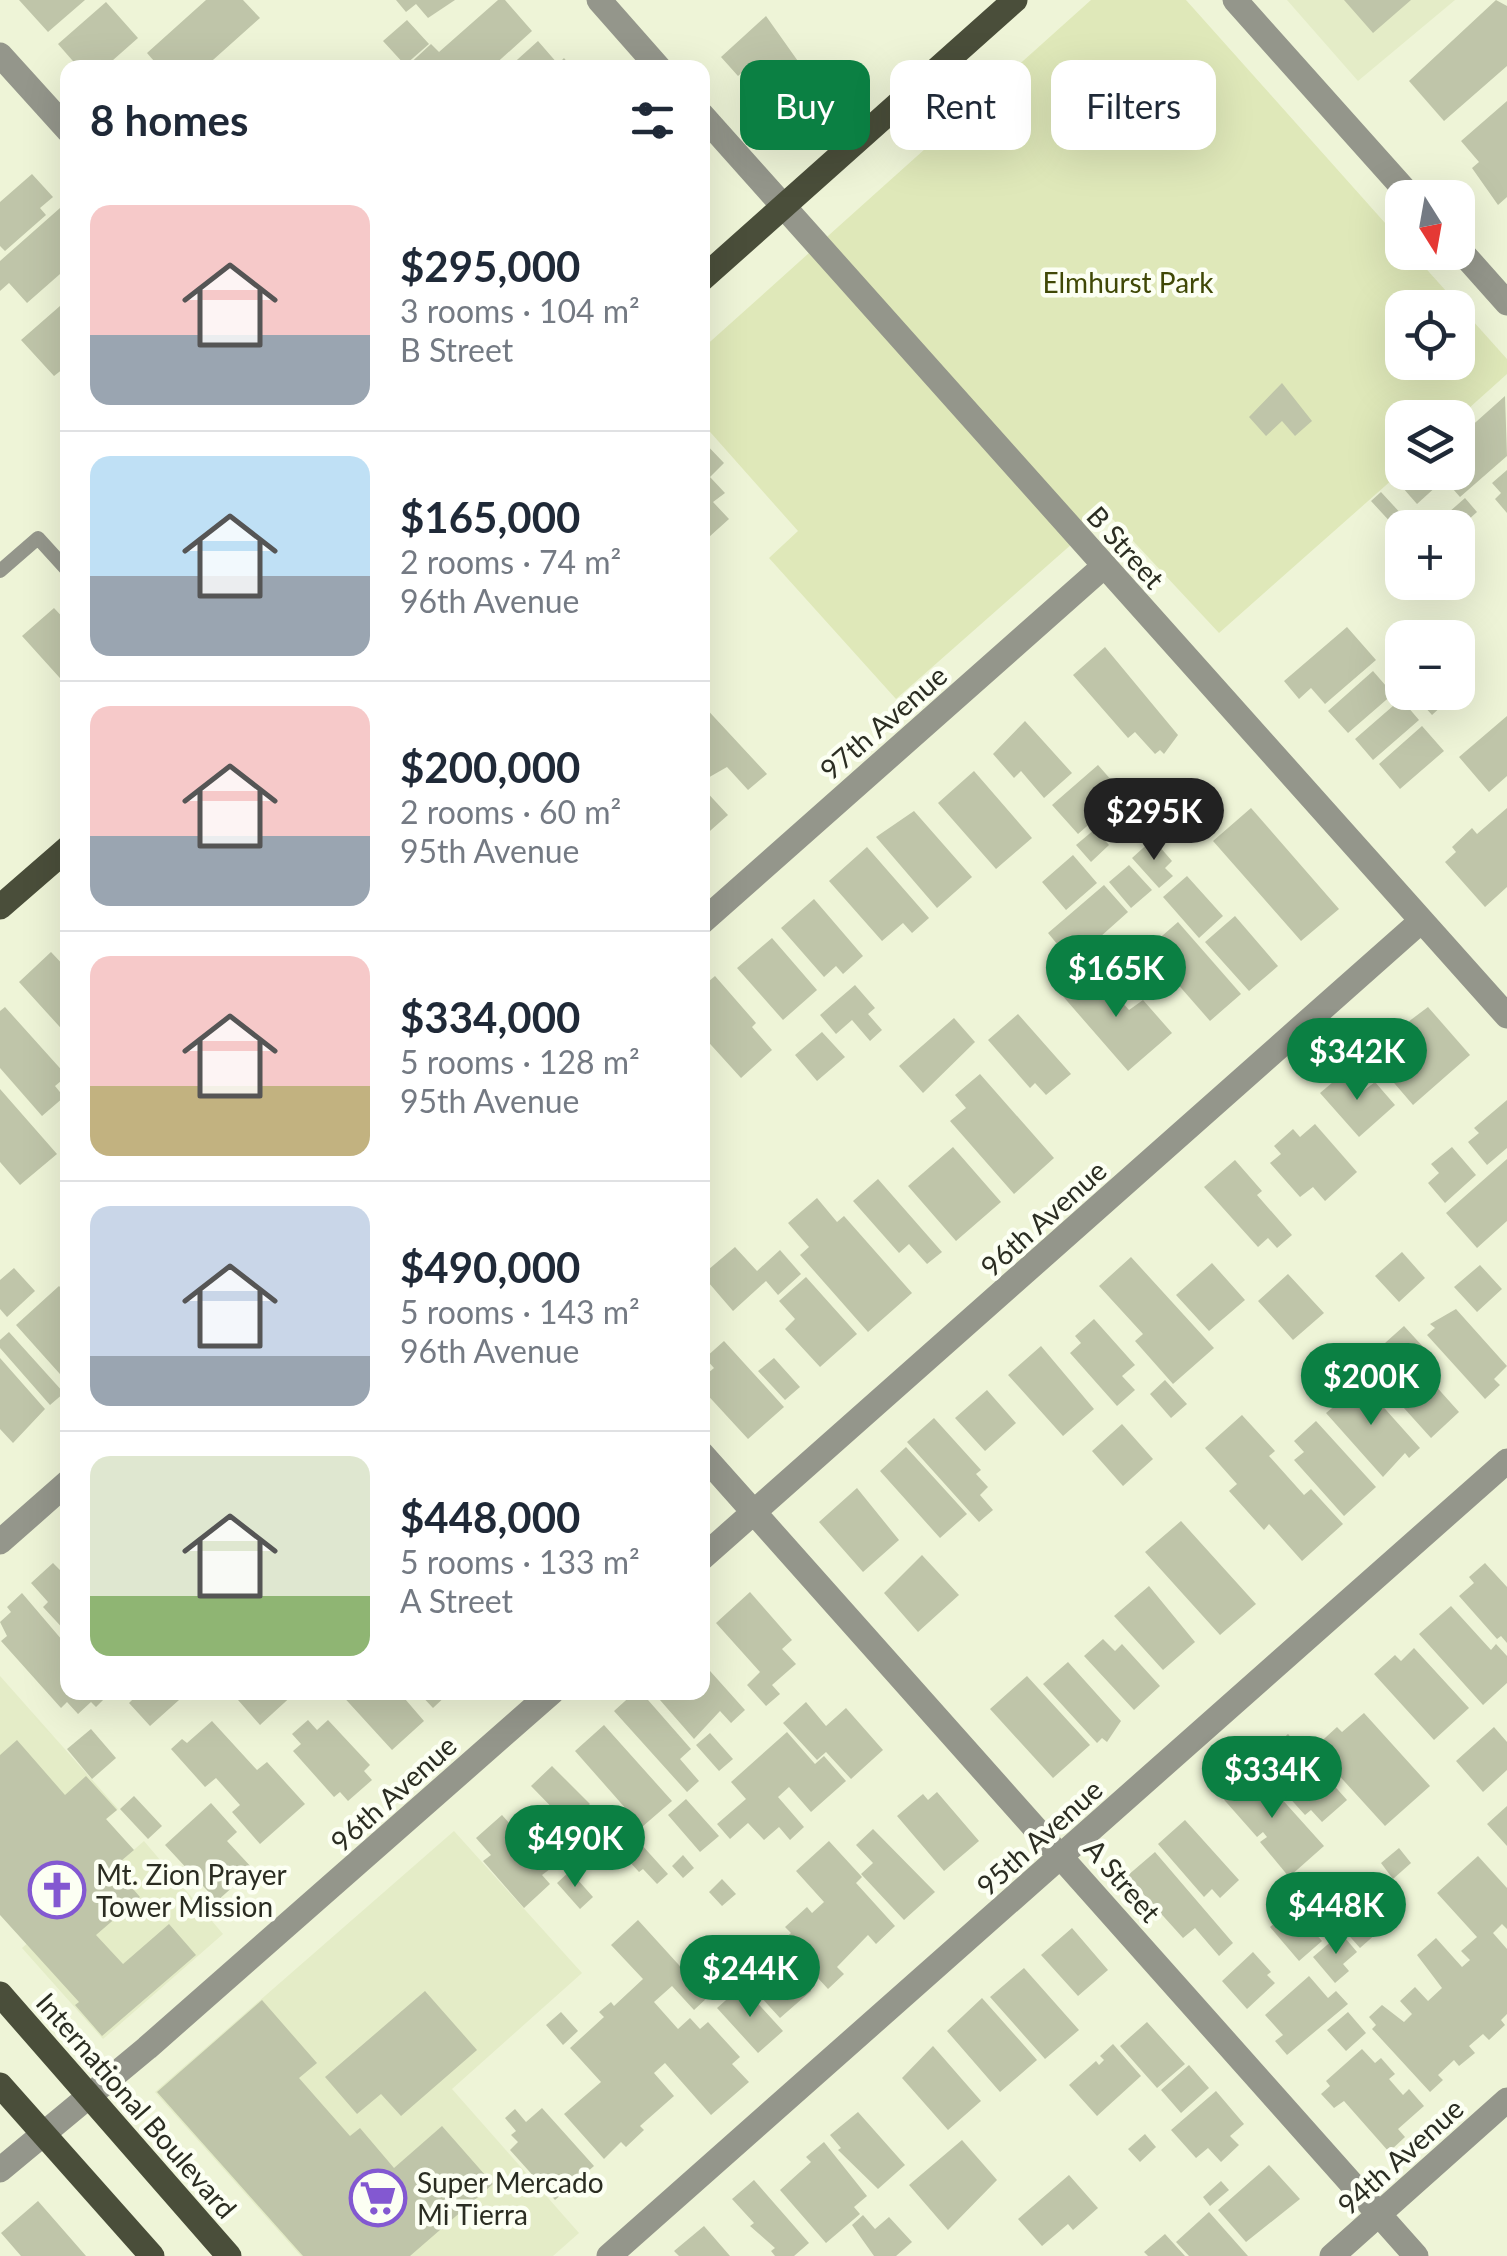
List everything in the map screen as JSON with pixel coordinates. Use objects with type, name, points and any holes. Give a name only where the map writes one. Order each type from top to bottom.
[{"type":"main road","points":[[710,272],[1014,0]]},
{"type":"main road","points":[[0,907],[60,855]]},
{"type":"main road","name":"International Boulevard","points":[[0,1994],[230,2256]]},
{"type":"main road","points":[[0,2085],[152,2256]]},
{"type":"street","points":[[598,0],[653,60]]},
{"type":"street","points":[[1235,0],[1396,180]]},
{"type":"street","points":[[0,55],[60,121]]},
{"type":"street","name":"B Street","points":[[710,124],[1507,1016]]},
{"type":"street","points":[[1475,267],[1507,303]]},
{"type":"street","name":"97th Avenue","points":[[710,915],[1104,567]]},
{"type":"street","name":"96th Avenue","points":[[710,1551],[1420,922]]},
{"type":"street","name":"95th Avenue","points":[[609,2256],[1507,1462]]},
{"type":"street","name":"A Street","points":[[710,1463],[1416,2256]]},
{"type":"street","points":[[0,1542],[60,1489]]},
{"type":"street","name":"96th Avenue","points":[[0,2170],[543,1700]]},
{"type":"street","name":"94th Avenue","points":[[1332,2256],[1507,2100]]},
{"type":"lane","points":[[0,571],[38,538],[60,563]]},
{"type":"shaded area","points":[[1287,0],[1455,0],[1358,81]]},
{"type":"shaded area","points":[[0,1676],[118,1809],[0,1912]]},
{"type":"shaded area","points":[[454,1831],[582,1973],[452,2089],[579,2233],[553,2256],[301,2256],[155,2092]]},
{"type":"shaded area","points":[[144,1841],[223,1934],[103,2039],[22,1948]]},
{"type":"green space","name":"Elmhurst Park","points":[[1091,0],[1186,0],[1385,223],[1385,270],[1427,270],[1445,290],[1385,290],[1385,380],[1475,380],[1475,323],[1507,359],[1507,374],[1475,403],[1385,400],[1385,486],[1219,633],[1107,513],[896,699],[769,558],[798,531],[710,432],[710,342],[924,150],[1031,150],[1031,60],[1024,60]]},
{"type":"building","points":[[19,0],[85,0],[48,32]]},
{"type":"building","points":[[206,0],[243,0],[260,18],[213,60],[153,60],[147,53]]},
{"type":"building","points":[[396,0],[455,0],[428,18],[416,4],[406,12]]},
{"type":"building","points":[[498,0],[505,0],[532,31],[500,60],[414,60],[431,44],[439,52]]},
{"type":"building","points":[[1344,0],[1411,0],[1373,33]]},
{"type":"building","points":[[1496,0],[1507,6],[1507,66],[1444,121],[1409,81]]},
{"type":"building","points":[[106,2],[138,38],[113,60],[72,60],[58,44]]},
{"type":"building","points":[[766,16],[797,60],[740,60],[738,76],[721,57]]},
{"type":"building","points":[[407,20],[429,44],[411,60],[400,60],[383,41]]},
{"type":"building","points":[[538,41],[555,60],[517,60]]},
{"type":"building","points":[[1507,101],[1507,197],[1498,205],[1472,168],[1479,162],[1461,141]]},
{"type":"building","points":[[32,174],[53,197],[40,208],[46,215],[5,251],[0,246],[0,202]]},
{"type":"building","points":[[60,208],[60,274],[27,303],[9,283],[0,291],[0,261]]},
{"type":"building","points":[[60,306],[60,371],[54,376],[21,340]]},
{"type":"building","points":[[1282,383],[1312,421],[1295,436],[1282,421],[1266,436],[1249,417]]},
{"type":"building","points":[[1505,396],[1507,456],[1475,484],[1475,423]]},
{"type":"building","points":[[710,448],[724,463],[710,477]]},
{"type":"building","points":[[1507,470],[1507,513],[1495,499],[1501,493],[1492,483]]},
{"type":"building","points":[[710,477],[725,493],[713,502],[729,519],[710,536]]},
{"type":"building","points":[[1405,490],[1432,490],[1417,504]]},
{"type":"building","points":[[1381,492],[1398,510],[1385,510],[1385,516],[1371,501]]},
{"type":"building","points":[[1465,498],[1477,512],[1475,514],[1475,510],[1451,510]]},
{"type":"building","points":[[54,608],[60,614],[60,678],[22,636]]},
{"type":"building","points":[[1347,627],[1376,660],[1325,704],[1311,688],[1299,699],[1284,681]]},
{"type":"building","points":[[1105,647],[1178,735],[1164,754],[1160,750],[1155,754],[1135,732],[1128,738],[1073,675]]},
{"type":"building","points":[[1373,671],[1385,685],[1385,701],[1348,733],[1328,711]]},
{"type":"building","points":[[1388,710],[1410,710],[1419,720],[1373,760],[1355,739]]},
{"type":"building","points":[[710,713],[767,774],[748,790],[727,767],[710,777]]},
{"type":"building","points":[[1507,716],[1507,776],[1489,792],[1459,757]]},
{"type":"building","points":[[1025,721],[1072,773],[1044,798],[1021,771],[1014,778],[993,754]]},
{"type":"building","points":[[1422,726],[1444,751],[1400,789],[1379,764]]},
{"type":"building","points":[[1098,765],[1134,806],[1104,832],[1094,820],[1078,834],[1052,805]]},
{"type":"building","points":[[974,771],[1032,838],[996,869],[938,803]]},
{"type":"building","points":[[710,796],[728,815],[710,831]]},
{"type":"building","points":[[1251,808],[1339,909],[1301,941],[1213,841]]},
{"type":"building","points":[[1507,808],[1507,887],[1485,907],[1445,862],[1456,852],[1452,847],[1472,828],[1477,834]]},
{"type":"building","points":[[914,811],[972,877],[937,908],[876,837]]},
{"type":"building","points":[[1095,829],[1109,845],[1091,862],[1076,845]]},
{"type":"building","points":[[1153,839],[1172,861],[1165,868],[1173,876],[1159,888],[1132,858]]},
{"type":"building","points":[[867,847],[929,918],[912,933],[903,923],[882,941],[829,881]]},
{"type":"building","points":[[1073,855],[1097,883],[1066,910],[1042,882]]},
{"type":"building","points":[[1129,865],[1152,890],[1131,908],[1109,882]]},
{"type":"building","points":[[1187,876],[1223,916],[1199,938],[1163,897]]},
{"type":"building","points":[[1104,885],[1128,912],[1072,962],[1048,933]]},
{"type":"building","points":[[814,899],[863,956],[843,974],[836,966],[824,977],[781,928]]},
{"type":"building","points":[[1235,916],[1278,966],[1249,991],[1205,942]]},
{"type":"building","points":[[1178,922],[1241,994],[1210,1021],[1147,949]]},
{"type":"building","points":[[772,938],[817,990],[783,1020],[737,968]]},
{"type":"building","points":[[51,952],[60,962],[60,1027],[19,982]]},
{"type":"building","points":[[1091,967],[1129,1010],[1143,1000],[1172,1033],[1128,1071],[1061,994]]},
{"type":"building","points":[[715,976],[756,1023],[752,1027],[772,1050],[741,1078],[710,1044],[710,980]]},
{"type":"building","points":[[855,985],[875,1008],[868,1014],[882,1030],[870,1041],[852,1020],[836,1034],[820,1015]]},
{"type":"building","points":[[5,1007],[60,1068],[60,1082],[55,1086],[60,1100],[42,1116],[0,1068],[0,1011]]},
{"type":"building","points":[[1428,1007],[1470,1055],[1413,1105],[1371,1056],[1376,1053],[1372,1049]]},
{"type":"building","points":[[1018,1014],[1071,1074],[1046,1095],[1035,1083],[1030,1088],[988,1040]]},
{"type":"building","points":[[954,1018],[975,1042],[923,1093],[899,1066]]},
{"type":"building","points":[[822,1032],[845,1057],[817,1081],[795,1055]]},
{"type":"building","points":[[1346,1071],[1363,1091],[1375,1082],[1395,1105],[1359,1137],[1320,1093]]},
{"type":"building","points":[[980,1074],[1054,1158],[1014,1194],[950,1121],[966,1108],[955,1095]]},
{"type":"building","points":[[0,1089],[57,1154],[20,1185],[0,1162]]},
{"type":"building","points":[[1507,1100],[1507,1148],[1487,1165],[1468,1142],[1479,1133],[1474,1128]]},
{"type":"building","points":[[1315,1124],[1357,1172],[1325,1201],[1313,1187],[1300,1197],[1270,1163],[1281,1154],[1274,1146],[1293,1129],[1300,1137]]},
{"type":"building","points":[[953,1147],[1001,1202],[956,1241],[908,1186]]},
{"type":"building","points":[[1452,1147],[1476,1175],[1445,1203],[1428,1183],[1439,1173],[1431,1164]]},
{"type":"building","points":[[1507,1159],[1507,1221],[1477,1248],[1446,1213]]},
{"type":"building","points":[[1235,1160],[1262,1191],[1257,1195],[1292,1235],[1277,1248],[1268,1238],[1258,1247],[1204,1187]]},
{"type":"building","points":[[878,1179],[942,1252],[927,1264],[909,1244],[899,1253],[853,1201]]},
{"type":"building","points":[[817,1198],[837,1222],[844,1216],[912,1293],[868,1332],[800,1255],[809,1247],[788,1223]]},
{"type":"building","points":[[735,1247],[757,1271],[780,1250],[801,1274],[778,1295],[766,1281],[733,1311],[710,1284],[710,1268]]},
{"type":"building","points":[[1402,1252],[1425,1278],[1399,1302],[1375,1276]]},
{"type":"building","points":[[1131,1257],[1214,1348],[1173,1384],[1135,1341],[1143,1334],[1099,1286]]},
{"type":"building","points":[[1212,1263],[1245,1300],[1209,1331],[1176,1295]]},
{"type":"building","points":[[1480,1265],[1502,1289],[1477,1312],[1454,1287]]},
{"type":"building","points":[[14,1268],[35,1291],[7,1317],[0,1309],[0,1280]]},
{"type":"building","points":[[1288,1274],[1324,1313],[1293,1340],[1258,1301]]},
{"type":"building","points":[[806,1277],[857,1334],[820,1367],[785,1329],[795,1319],[779,1301]]},
{"type":"building","points":[[60,1287],[60,1374],[16,1325]]},
{"type":"building","points":[[1456,1309],[1507,1366],[1494,1379],[1500,1385],[1485,1399],[1427,1335],[1435,1328],[1430,1324]]},
{"type":"building","points":[[1094,1319],[1135,1365],[1122,1376],[1135,1390],[1117,1406],[1070,1353],[1081,1343],[1075,1336]]},
{"type":"building","points":[[1404,1326],[1437,1362],[1424,1373],[1459,1412],[1431,1438],[1376,1377],[1379,1374],[1366,1360]]},
{"type":"building","points":[[9,1332],[60,1389],[60,1396],[50,1405],[0,1348],[0,1340]]},
{"type":"building","points":[[724,1341],[784,1407],[748,1439],[710,1398],[710,1371],[714,1368],[710,1354]]},
{"type":"building","points":[[1041,1346],[1094,1409],[1063,1436],[1008,1375]]},
{"type":"building","points":[[0,1358],[45,1409],[13,1443],[0,1429]]},
{"type":"building","points":[[774,1358],[800,1387],[785,1400],[758,1371]]},
{"type":"building","points":[[1165,1380],[1187,1404],[1171,1418],[1150,1394]]},
{"type":"building","points":[[1348,1381],[1354,1388],[1361,1382],[1420,1448],[1409,1458],[1405,1453],[1383,1477],[1326,1413],[1337,1404],[1334,1393]]},
{"type":"building","points":[[987,1390],[1016,1423],[985,1451],[955,1418]]},
{"type":"building","points":[[1242,1415],[1275,1451],[1269,1456],[1304,1495],[1311,1489],[1343,1524],[1302,1561],[1269,1524],[1264,1530],[1229,1491],[1237,1484],[1205,1448]]},
{"type":"building","points":[[934,1418],[981,1470],[976,1474],[988,1487],[980,1495],[993,1510],[979,1522],[907,1442]]},
{"type":"building","points":[[1316,1421],[1376,1487],[1344,1516],[1294,1460],[1304,1452],[1294,1441]]},
{"type":"building","points":[[1122,1424],[1153,1459],[1123,1486],[1092,1451]]},
{"type":"building","points":[[906,1447],[967,1514],[940,1538],[880,1471]]},
{"type":"building","points":[[857,1488],[899,1540],[863,1572],[819,1522]]},
{"type":"building","points":[[1181,1521],[1256,1604],[1220,1635],[1145,1552]]},
{"type":"building","points":[[922,1555],[959,1595],[918,1632],[884,1593]]},
{"type":"building","points":[[53,1563],[60,1570],[60,1625],[43,1607],[48,1602],[31,1583]]},
{"type":"building","points":[[1485,1563],[1507,1587],[1507,1643],[1501,1636],[1497,1639],[1459,1596],[1474,1583],[1469,1577]]},
{"type":"building","points":[[1149,1586],[1195,1642],[1163,1670],[1114,1616]]},
{"type":"building","points":[[750,1592],[792,1640],[782,1649],[796,1664],[772,1685],[780,1694],[766,1706],[747,1685],[760,1672],[716,1623]]},
{"type":"building","points":[[22,1593],[60,1638],[60,1700],[103,1700],[96,1707],[91,1702],[78,1714],[67,1702],[61,1708],[1,1641],[7,1636],[0,1622],[11,1612],[7,1607]]},
{"type":"building","points":[[1451,1606],[1491,1650],[1496,1644],[1507,1656],[1507,1683],[1483,1705],[1419,1634]]},
{"type":"building","points":[[1103,1639],[1115,1651],[1122,1644],[1160,1686],[1134,1710],[1084,1656]]},
{"type":"building","points":[[1414,1648],[1469,1708],[1434,1740],[1374,1674],[1395,1655],[1401,1661]]},
{"type":"building","points":[[1068,1662],[1121,1721],[1107,1742],[1102,1738],[1097,1743],[1043,1684]]},
{"type":"building","points":[[710,1671],[745,1710],[731,1723],[720,1711],[694,1739],[660,1700],[710,1700]]},
{"type":"building","points":[[1027,1676],[1090,1745],[1053,1778],[990,1709]]},
{"type":"building","points":[[132,1700],[179,1700],[150,1726],[129,1703]]},
{"type":"building","points":[[238,1700],[287,1700],[260,1725]]},
{"type":"building","points":[[346,1700],[406,1700],[424,1721],[392,1750]]},
{"type":"building","points":[[426,1700],[442,1700],[433,1708]]},
{"type":"building","points":[[626,1700],[648,1700],[691,1749],[680,1759],[699,1781],[687,1792],[614,1711]]},
{"type":"building","points":[[806,1702],[826,1726],[846,1708],[883,1750],[851,1779],[826,1752],[817,1760],[783,1723]]},
{"type":"building","points":[[1364,1713],[1430,1786],[1385,1826],[1314,1748],[1337,1727],[1342,1732]]},
{"type":"building","points":[[308,1720],[317,1730],[328,1720],[370,1765],[364,1771],[372,1780],[348,1801],[340,1792],[334,1797],[293,1751],[301,1744],[292,1734]]},
{"type":"building","points":[[212,1721],[257,1770],[267,1762],[305,1804],[260,1844],[232,1812],[240,1805],[216,1778],[205,1787],[171,1749],[182,1739],[187,1743]]},
{"type":"building","points":[[604,1725],[672,1801],[642,1827],[575,1751]]},
{"type":"building","points":[[1494,1727],[1507,1742],[1507,1770],[1483,1792],[1456,1761]]},
{"type":"building","points":[[91,1729],[116,1758],[92,1779],[67,1749]]},
{"type":"building","points":[[787,1732],[815,1764],[824,1756],[846,1781],[811,1812],[789,1787],[778,1797],[804,1827],[790,1840],[779,1827],[764,1840],[748,1823],[730,1839],[717,1824],[746,1799],[731,1782]]},
{"type":"building","points":[[710,1733],[733,1759],[719,1771],[696,1745]]},
{"type":"building","points":[[1288,1734],[1347,1800],[1322,1822],[1311,1810],[1305,1815],[1257,1762]]},
{"type":"building","points":[[17,1740],[65,1795],[86,1776],[117,1810],[106,1819],[134,1850],[114,1867],[140,1897],[96,1935],[123,1964],[169,1924],[196,1955],[102,2036],[75,2005],[79,2002],[0,1915],[0,1755]]},
{"type":"building","points":[[552,1766],[590,1804],[569,1825],[531,1786]]},
{"type":"building","points":[[1252,1766],[1324,1846],[1289,1877],[1260,1842],[1267,1837],[1263,1832],[1257,1837],[1219,1794]]},
{"type":"building","points":[[937,1792],[979,1841],[944,1871],[897,1816],[923,1794],[928,1800]]},
{"type":"building","points":[[134,1796],[162,1826],[148,1839],[120,1809]]},
{"type":"building","points":[[686,1799],[719,1836],[700,1852],[668,1815]]},
{"type":"building","points":[[211,1803],[237,1832],[227,1841],[253,1869],[217,1901],[165,1845]]},
{"type":"building","points":[[1507,1806],[1507,1846],[1487,1824]]},
{"type":"building","points":[[502,1815],[550,1869],[542,1875],[550,1884],[524,1908],[483,1861],[491,1855],[476,1838]]},
{"type":"building","points":[[1185,1820],[1239,1880],[1220,1898],[1212,1889],[1204,1897],[1158,1844]]},
{"type":"building","points":[[873,1829],[935,1892],[904,1920],[861,1874],[873,1863],[856,1845]]},
{"type":"building","points":[[631,1833],[668,1874],[657,1884],[643,1869],[639,1872],[616,1847]]},
{"type":"building","points":[[829,1841],[862,1877],[856,1883],[895,1926],[876,1944],[868,1935],[837,1967],[844,1974],[828,1989],[783,1940],[791,1933],[785,1927],[807,1907],[812,1913],[824,1902],[796,1871]]},
{"type":"building","points":[[1399,1848],[1411,1863],[1393,1879],[1381,1863]]},
{"type":"building","points":[[1155,1852],[1233,1943],[1219,1956],[1195,1928],[1183,1938],[1127,1876]]},
{"type":"building","points":[[683,1855],[694,1868],[683,1878],[672,1866]]},
{"type":"building","points":[[1478,1856],[1507,1888],[1507,1929],[1502,1924],[1493,1933],[1507,1949],[1507,2014],[1501,2020],[1505,2025],[1489,2040],[1483,2034],[1469,2046],[1475,2053],[1459,2066],[1454,2060],[1438,2075],[1443,2080],[1430,2092],[1372,2029],[1376,2025],[1369,2017],[1382,2005],[1404,2022],[1412,2014],[1400,2001],[1415,1987],[1428,2001],[1442,1988],[1417,1955],[1436,1938],[1462,1967],[1470,1960],[1461,1951],[1477,1937],[1437,1893]]},
{"type":"building","points":[[570,1871],[593,1897],[580,1909],[557,1883]]},
{"type":"building","points":[[722,1879],[736,1894],[722,1906],[709,1892]]},
{"type":"building","points":[[1370,1907],[1386,1925],[1360,1948],[1344,1930]]},
{"type":"building","points":[[1293,1908],[1322,1941],[1299,1961],[1270,1927]]},
{"type":"building","points":[[638,1920],[708,1997],[694,2010],[672,1986],[654,2002],[678,2029],[690,2018],[700,2029],[708,2022],[740,2057],[732,2064],[749,2082],[711,2115],[665,2063],[654,2073],[674,2096],[640,2126],[644,2130],[626,2147],[621,2142],[604,2159],[564,2114],[601,2082],[570,2048],[604,2017],[599,2012],[611,2002],[614,2006],[643,1979],[611,1945]]},
{"type":"building","points":[[1072,1928],[1108,1970],[1078,1996],[1041,1955]]},
{"type":"building","points":[[1341,1933],[1357,1952],[1343,1964],[1349,1971],[1335,1983],[1313,1957]]},
{"type":"building","points":[[749,1935],[756,1942],[762,1937],[811,1991],[780,2018],[732,1965],[744,1954],[737,1946]]},
{"type":"building","points":[[1253,1952],[1271,1972],[1267,1975],[1275,1983],[1247,2009],[1222,1981]]},
{"type":"building","points":[[721,1959],[731,1974],[712,1987],[702,1972]]},
{"type":"building","points":[[1024,1968],[1079,2030],[1045,2059],[990,1997]]},
{"type":"building","points":[[1309,1976],[1328,1998],[1336,1991],[1348,2004],[1287,2055],[1275,2041],[1283,2035],[1265,2015]]},
{"type":"building","points":[[742,1986],[783,2031],[758,2053],[717,2008]]},
{"type":"building","points":[[425,1991],[477,2050],[401,2116],[381,2094],[357,2114],[325,2077]]},
{"type":"building","points":[[982,1998],[1037,2060],[1000,2092],[947,2031]]},
{"type":"building","points":[[262,2000],[317,2063],[299,2078],[350,2136],[360,2128],[394,2168],[442,2126],[493,2184],[410,2256],[303,2256],[157,2092]]},
{"type":"building","points":[[561,2012],[578,2031],[563,2045],[546,2025]]},
{"type":"building","points":[[1348,2012],[1366,2033],[1346,2051],[1327,2030]]},
{"type":"building","points":[[1147,2022],[1185,2064],[1157,2088],[1120,2046]]},
{"type":"building","points":[[1113,2044],[1141,2076],[1097,2116],[1069,2085],[1096,2061],[1099,2065],[1104,2060],[1100,2056]]},
{"type":"building","points":[[933,2046],[981,2101],[948,2130],[902,2078]]},
{"type":"building","points":[[1362,2049],[1375,2063],[1381,2058],[1395,2074],[1389,2079],[1403,2095],[1409,2089],[1424,2106],[1398,2129],[1405,2137],[1389,2152],[1344,2101],[1334,2108],[1321,2094],[1330,2086],[1326,2081]]},
{"type":"building","points":[[1189,2065],[1209,2088],[1181,2113],[1161,2090]]},
{"type":"building","points":[[1216,2091],[1244,2124],[1230,2136],[1239,2145],[1221,2162],[1208,2148],[1196,2158],[1171,2130]]},
{"type":"building","points":[[542,2108],[594,2166],[555,2200],[510,2150],[518,2142],[511,2135],[516,2131],[505,2118],[515,2109],[526,2122]]},
{"type":"building","points":[[858,2112],[905,2165],[878,2189],[838,2150],[841,2148],[830,2135]]},
{"type":"building","points":[[1145,2134],[1156,2147],[1140,2162],[1128,2149]]},
{"type":"building","points":[[962,2140],[997,2180],[948,2230],[909,2185]]},
{"type":"building","points":[[824,2142],[867,2196],[854,2207],[860,2214],[826,2243],[780,2190],[811,2162],[806,2157]]},
{"type":"building","points":[[1269,2165],[1300,2199],[1246,2242],[1218,2210]]},
{"type":"building","points":[[1069,2175],[1098,2208],[1073,2230],[1068,2224],[1042,2246],[1018,2219]]},
{"type":"building","points":[[754,2180],[809,2243],[794,2256],[775,2256],[771,2251],[775,2248],[750,2226],[754,2223],[732,2199]]},
{"type":"building","points":[[1221,2181],[1229,2190],[1210,2206],[1203,2197]]},
{"type":"building","points":[[38,2201],[86,2256],[21,2256],[1,2233]]},
{"type":"building","points":[[1209,2212],[1248,2256],[1189,2256],[1176,2242]]},
{"type":"building","points":[[863,2215],[875,2229],[889,2217],[912,2242],[896,2256],[874,2256],[852,2225]]},
{"type":"building","points":[[704,2226],[730,2256],[679,2256],[674,2251]]},
{"type":"building","points":[[1165,2234],[1185,2256],[1148,2256],[1144,2252]]},
{"type":"place","name":"Mt. Zion Prayer Tower Mission","points":[[57,1890]]},
{"type":"place","name":"Super Mercado Mi Tierra","points":[[378,2198]]}]
